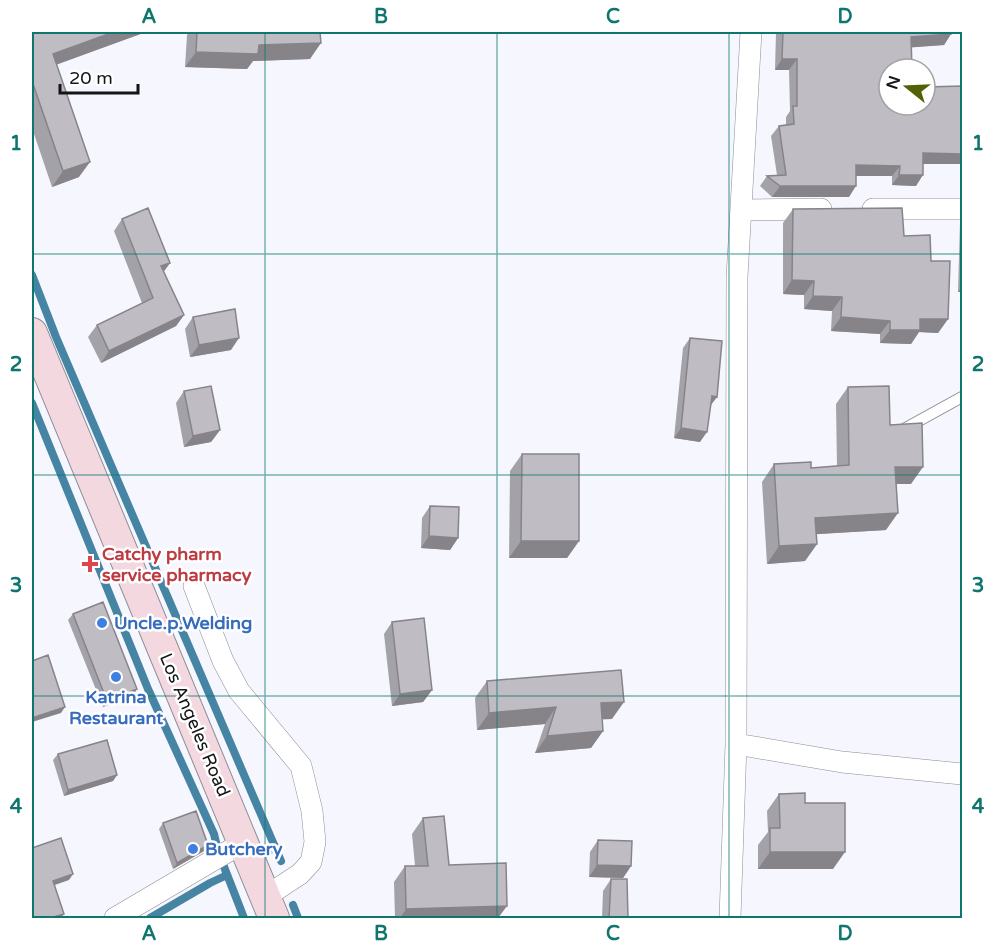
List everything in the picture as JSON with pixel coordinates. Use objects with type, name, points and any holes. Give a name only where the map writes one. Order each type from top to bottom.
[{"type":"main road","name":"Los Angeles Road","points":[[32,333],[270,908]]},
{"type":"street","points":[[730,918],[736,744],[737,277],[751,32]]},
{"type":"street","points":[[741,210],[835,209]]},
{"type":"street","points":[[859,209],[963,209]]},
{"type":"street","points":[[194,586],[223,660],[239,691],[301,766],[312,811],[315,842],[311,862],[270,908]]},
{"type":"street","points":[[736,744],[842,762],[963,774]]},
{"type":"street","points":[[116,918],[244,842]]},
{"type":"lane","points":[[904,429],[963,397]]},
{"type":"building","points":[[32,32],[114,32],[53,54],[90,162],[63,171],[32,81]]},
{"type":"building","points":[[197,32],[320,32],[321,43],[259,45],[258,54],[196,52]]},
{"type":"building","points":[[783,32],[951,32],[951,34],[911,37],[912,57],[877,57],[877,117],[937,117],[937,87],[963,86],[963,154],[923,153],[923,175],[899,175],[900,166],[856,165],[856,186],[780,186],[767,176],[786,175],[779,126],[794,124],[793,106],[797,106],[797,59],[782,59]]},
{"type":"building","points":[[148,208],[170,263],[161,266],[184,315],[109,351],[97,325],[153,298],[122,219]]},
{"type":"building","points":[[902,208],[904,236],[930,235],[931,261],[950,261],[948,319],[920,319],[920,330],[890,330],[890,321],[841,317],[842,297],[813,296],[814,281],[792,280],[793,209]]},
{"type":"building","points":[[235,309],[239,338],[199,345],[193,317]]},
{"type":"building","points":[[690,338],[722,341],[717,397],[712,396],[707,432],[681,428]]},
{"type":"building","points":[[211,386],[220,430],[193,436],[184,391]]},
{"type":"building","points":[[889,386],[890,425],[922,423],[923,467],[895,467],[898,513],[815,518],[817,544],[779,546],[774,464],[811,462],[811,468],[849,465],[848,387]]},
{"type":"building","points":[[522,454],[579,454],[579,541],[521,541]]},
{"type":"building","points":[[430,506],[459,507],[458,538],[429,536]]},
{"type":"building","points":[[103,602],[137,689],[107,701],[73,614]]},
{"type":"building","points":[[424,618],[432,690],[400,694],[392,622]]},
{"type":"building","points":[[48,655],[65,707],[32,718],[32,661]]},
{"type":"building","points":[[621,670],[624,702],[601,703],[603,731],[547,736],[556,707],[489,713],[487,681]]},
{"type":"building","points":[[107,740],[117,775],[68,790],[58,754]]},
{"type":"building","points":[[805,793],[805,803],[845,803],[845,852],[770,852],[770,828],[780,828],[779,794]]},
{"type":"building","points":[[196,811],[208,845],[177,863],[163,823]]},
{"type":"building","points":[[444,816],[449,865],[506,863],[507,906],[406,909],[405,866],[428,866],[423,818]]},
{"type":"building","points":[[61,838],[73,874],[53,881],[64,914],[50,918],[32,918],[32,848]]},
{"type":"building","points":[[598,840],[632,841],[631,866],[597,865]]},
{"type":"building","points":[[611,879],[627,879],[628,918],[609,918]]},
{"type":"waterway","points":[[32,275],[56,337],[281,861]]},
{"type":"waterway","points":[[32,403],[148,689],[214,834],[218,851]]},
{"type":"waterway","points":[[257,860],[275,846]]},
{"type":"waterway","points":[[221,859],[244,918]]},
{"type":"waterway","points":[[150,918],[227,875]]},
{"type":"waterway","points":[[293,905],[298,918]]},
{"type":"place","name":"Catchy pharm service pharmacy","points":[[90,564]]},
{"type":"place","name":"Uncle.p.Welding","points":[[102,623]]},
{"type":"place","name":"Katrina Restaurant","points":[[116,677]]},
{"type":"place","name":"Butchery","points":[[193,849]]}]
